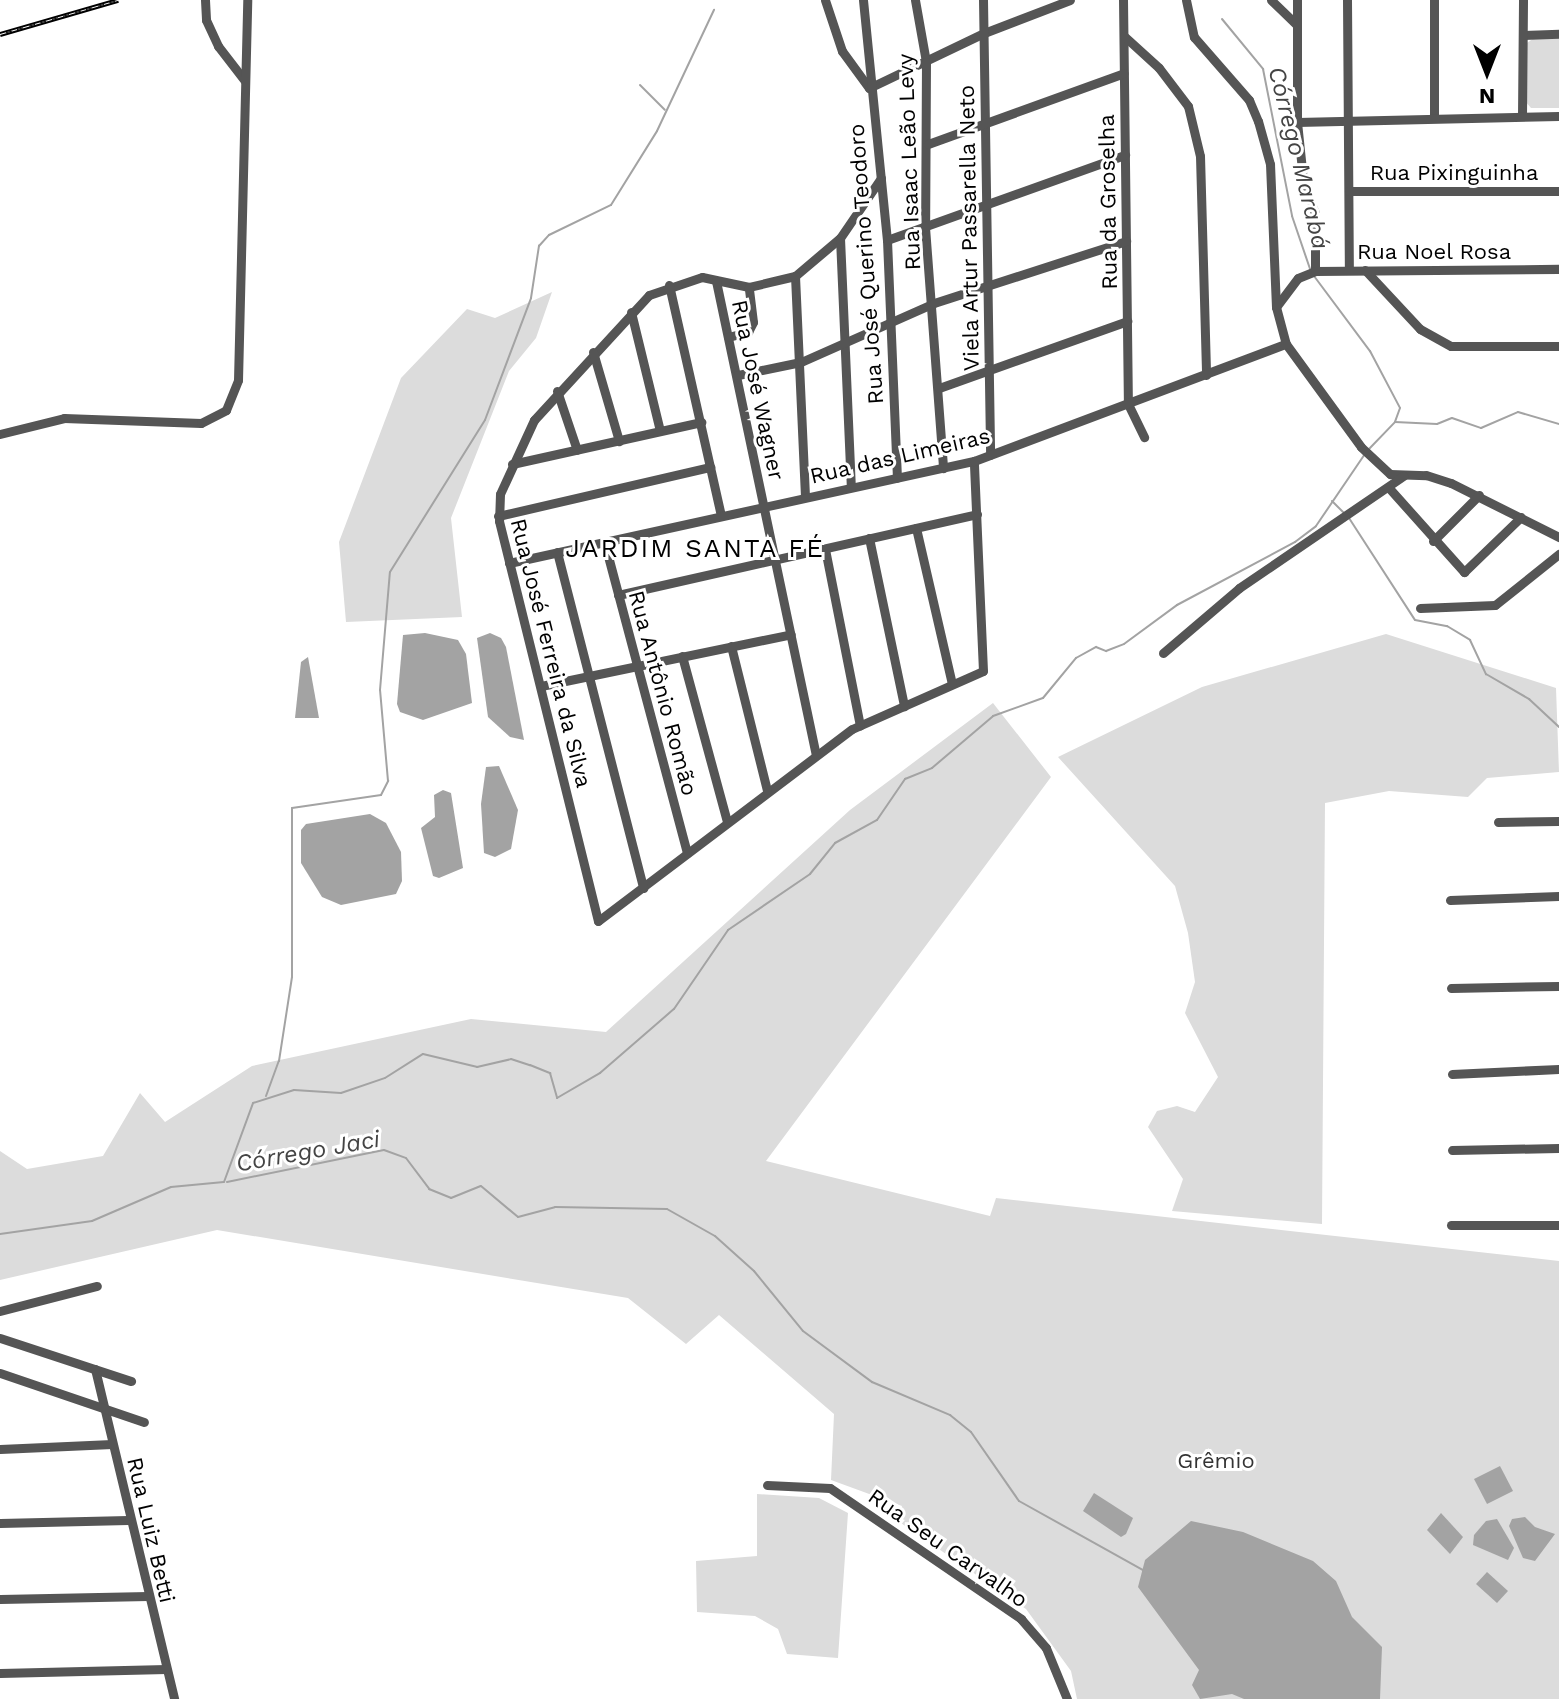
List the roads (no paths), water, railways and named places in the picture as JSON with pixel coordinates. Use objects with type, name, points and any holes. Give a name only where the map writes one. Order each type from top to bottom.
[{"type":"street","points":[[205,0],[206,20],[218,46],[245,81]]},
{"type":"street","points":[[0,434],[64,418],[201,423],[226,410],[238,380],[247,0]]},
{"type":"street","points":[[825,0],[842,51],[869,88],[984,33],[1070,0]]},
{"type":"street","name":"Rua José Querino Teodoro","points":[[863,0],[869,88],[887,240],[897,478]]},
{"type":"street","name":"Rua Isaac Leão Levy","points":[[915,0],[926,62],[928,144],[925,227],[934,303],[943,468]]},
{"type":"street","name":"Viela Artur Passarella Neto","points":[[983,0],[990,455]]},
{"type":"street","name":"Rua da Groselha","points":[[1123,0],[1128,404]]},
{"type":"street","points":[[1186,0],[1194,37],[1249,100],[1258,121],[1270,164],[1276,307],[1286,344],[1361,447],[1390,474],[1426,475],[1479,495],[1559,537]]},
{"type":"street","points":[[1271,0],[1297,25]]},
{"type":"street","points":[[1276,307],[1298,278],[1315,271],[1315,213],[1303,179],[1297,122],[1297,0]]},
{"type":"street","points":[[1347,0],[1349,270]]},
{"type":"street","points":[[1434,0],[1434,116]]},
{"type":"street","points":[[1522,116],[1523,0]]},
{"type":"street","points":[[1523,35],[1559,34]]},
{"type":"street","points":[[1124,36],[1159,68],[1191,118],[1200,156],[1206,375]]},
{"type":"street","points":[[928,144],[1124,73]]},
{"type":"street","points":[[1297,122],[1434,116],[1559,116]]},
{"type":"street","points":[[887,240],[1125,155]]},
{"type":"street","name":"Rua José Ferreira da Silva","points":[[643,888],[598,921],[498,516],[512,464],[534,420],[631,312],[669,285],[702,277],[749,287],[795,276],[840,238],[881,178]]},
{"type":"street","name":"Rua Pixinguinha","points":[[1349,191],[1559,191]]},
{"type":"street","points":[[840,238],[851,487]]},
{"type":"street","points":[[738,375],[801,362],[891,319],[1126,241]]},
{"type":"street","name":"Rua Noel Rosa","points":[[1315,271],[1559,269]]},
{"type":"street","points":[[1365,270],[1420,329],[1451,346],[1559,346]]},
{"type":"street","points":[[795,276],[805,497]]},
{"type":"street","name":"Rua José Wagner","points":[[716,281],[816,754]]},
{"type":"street","points":[[669,285],[721,515]]},
{"type":"street","points":[[728,337],[748,332],[753,322],[749,287]]},
{"type":"street","points":[[631,312],[660,431]]},
{"type":"street","points":[[939,388],[1127,321]]},
{"type":"street","name":"Rua das Limeiras","points":[[509,563],[974,461],[1286,344]]},
{"type":"street","points":[[593,352],[619,441]]},
{"type":"street","points":[[557,391],[577,450]]},
{"type":"street","points":[[1128,404],[1144,437]]},
{"type":"street","points":[[512,464],[701,422]]},
{"type":"street","points":[[557,552],[591,675],[643,888],[816,754],[860,726],[983,671],[974,461]]},
{"type":"street","points":[[498,516],[710,467]]},
{"type":"street","points":[[1163,653],[1239,588],[1403,476]]},
{"type":"street","points":[[1389,488],[1433,541],[1464,572],[1521,517]]},
{"type":"street","points":[[1433,541],[1479,495]]},
{"type":"street","points":[[618,595],[977,514]]},
{"type":"street","points":[[916,528],[952,684]]},
{"type":"street","points":[[869,538],[904,706]]},
{"type":"street","name":"Rua Antônio Romão","points":[[604,541],[687,853]]},
{"type":"street","points":[[825,549],[860,726]]},
{"type":"street","points":[[1420,608],[1495,605],[1559,554]]},
{"type":"street","points":[[541,686],[791,634]]},
{"type":"street","points":[[731,646],[767,790]]},
{"type":"street","points":[[682,656],[727,822]]},
{"type":"street","points":[[1498,822],[1559,821]]},
{"type":"street","points":[[1450,900],[1559,896]]},
{"type":"street","points":[[1451,988],[1559,986]]},
{"type":"street","points":[[1452,1074],[1559,1069]]},
{"type":"street","points":[[1452,1150],[1559,1148]]},
{"type":"street","points":[[1451,1225],[1559,1225]]},
{"type":"street","points":[[0,1311],[97,1286]]},
{"type":"street","points":[[0,1338],[131,1381]]},
{"type":"street","name":"Rua Luiz Betti","points":[[95,1369],[128,1520],[174,1699]]},
{"type":"street","points":[[0,1373],[144,1422]]},
{"type":"street","points":[[0,1449],[112,1444]]},
{"type":"street","name":"Rua Seu Carvalho","points":[[767,1485],[830,1488],[1021,1619],[1046,1648],[1067,1699]]},
{"type":"street","points":[[0,1523],[128,1520]]},
{"type":"street","points":[[0,1599],[148,1596]]},
{"type":"street","points":[[0,1673],[166,1669]]},
{"type":"waterway","points":[[266,1096],[279,1061],[292,977],[292,808],[381,795],[388,781],[380,690],[390,572],[485,420],[531,298],[539,246],[549,235],[611,205],[657,131],[714,10]]},
{"type":"waterway","name":"Córrego Marabá","points":[[1222,19],[1263,69],[1292,216],[1310,269]]},
{"type":"waterway","points":[[640,85],[665,110]]},
{"type":"waterway","name":"Córrego Marabá","points":[[1314,276],[1370,351],[1400,408],[1395,422]]},
{"type":"waterway","points":[[1369,449],[1395,422],[1437,424],[1452,418],[1481,428],[1518,412],[1559,424]]},
{"type":"waterway","points":[[0,1234],[92,1221],[171,1187],[224,1182],[253,1103],[294,1090],[341,1093],[385,1078],[423,1054],[477,1067],[511,1059],[530,1065],[550,1073],[557,1098],[600,1073],[674,1009],[728,930],[810,874],[835,843],[877,820],[905,779],[932,768],[993,716],[1043,698],[1076,658],[1096,647],[1106,651],[1124,644],[1177,605],[1295,542],[1316,526],[1365,454]]},
{"type":"waterway","points":[[1332,501],[1344,513]]},
{"type":"waterway","points":[[1349,518],[1415,620],[1447,626],[1470,640],[1486,674],[1529,699],[1559,727]]},
{"type":"waterway","name":"Córrego Jaci","points":[[227,1182],[384,1150],[406,1158],[429,1189],[451,1198],[481,1186],[518,1217],[555,1207],[667,1209],[715,1236],[754,1271],[803,1331],[872,1382],[950,1415],[971,1432],[1019,1501],[1143,1570]]},
{"type":"railway","points":[[0,34],[118,0]]},
{"type":"district","name":"JARDIM SANTA FÉ","points":[[695,549]]},
{"type":"park label","name":"Grêmio","points":[[1216,1461]]}]
